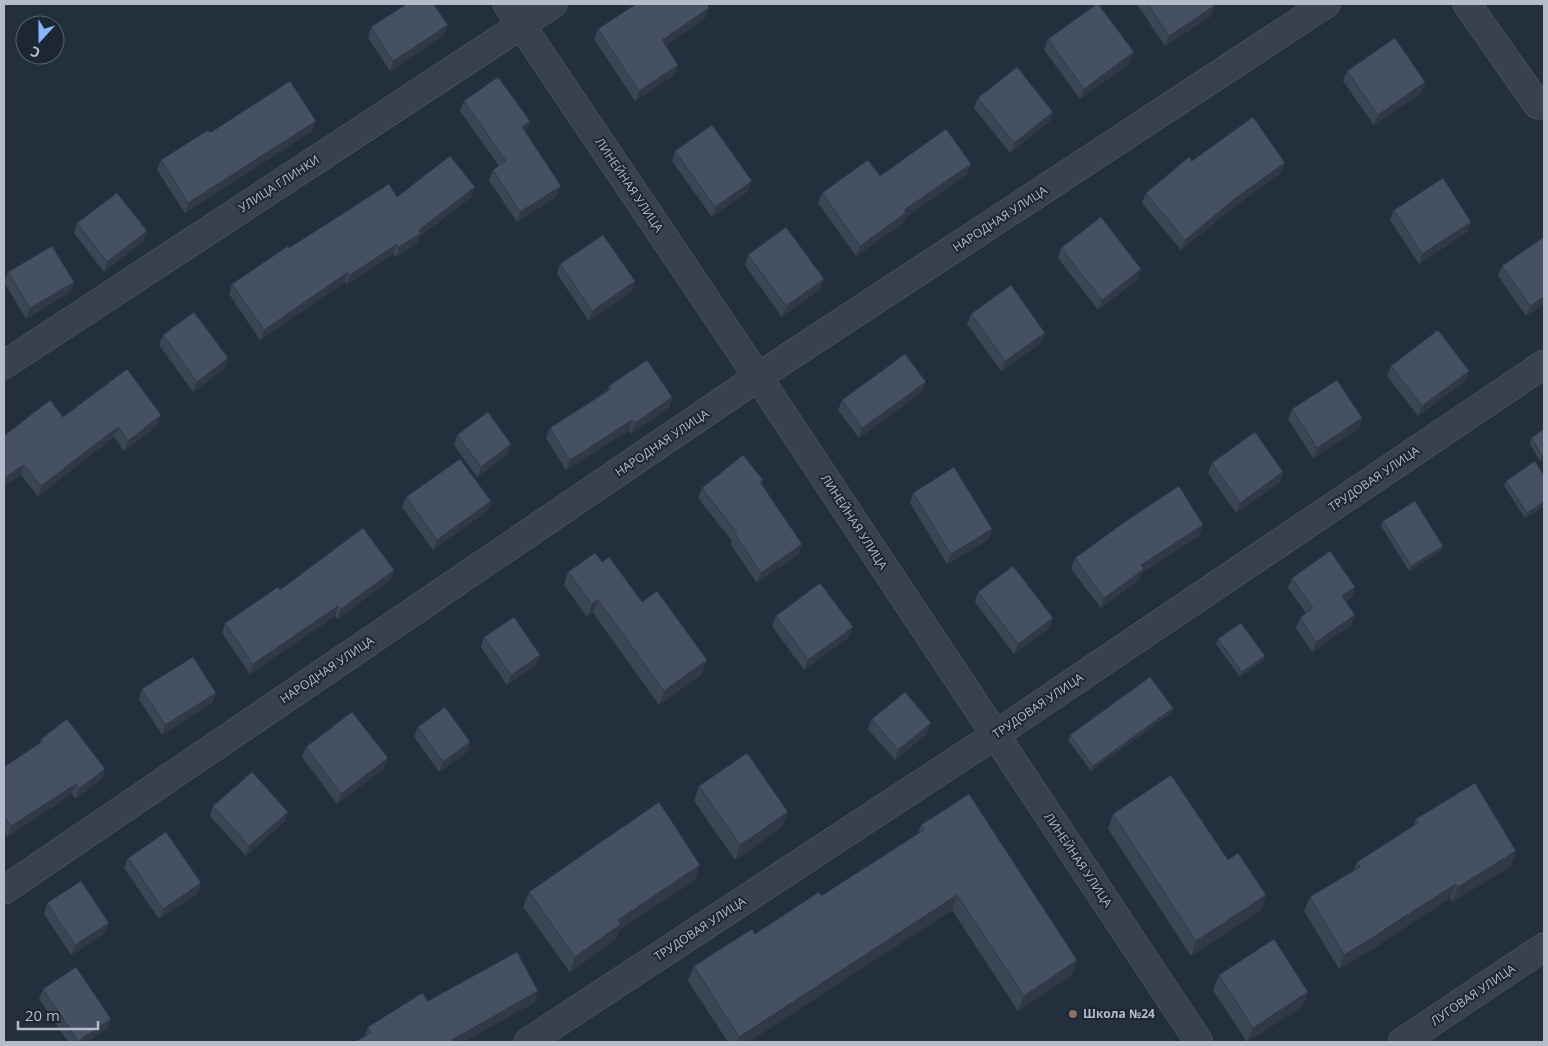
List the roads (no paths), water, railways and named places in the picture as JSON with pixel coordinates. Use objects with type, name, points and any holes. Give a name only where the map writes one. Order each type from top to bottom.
[{"type":"street","name":"УЛИЦА ГЛИНКИ","points":[[4,365],[514,14],[553,4]]},
{"type":"street","name":"НАРОДНАЯ УЛИЦА","points":[[4,890],[758,377],[1326,4]]},
{"type":"street","points":[[1468,4],[1538,105]]},
{"type":"street","name":"ЛИНЕЙНАЯ УЛИЦА","points":[[514,14],[758,377],[1199,1042]]},
{"type":"street","name":"ТРУДОВАЯ УЛИЦА","points":[[528,1042],[995,735],[1544,364]]},
{"type":"street","name":"ЛУГОВАЯ УЛИЦА","points":[[1402,1042],[1544,947]]},
{"type":"place","name":"Школа №24","points":[[1073,1014]]}]
